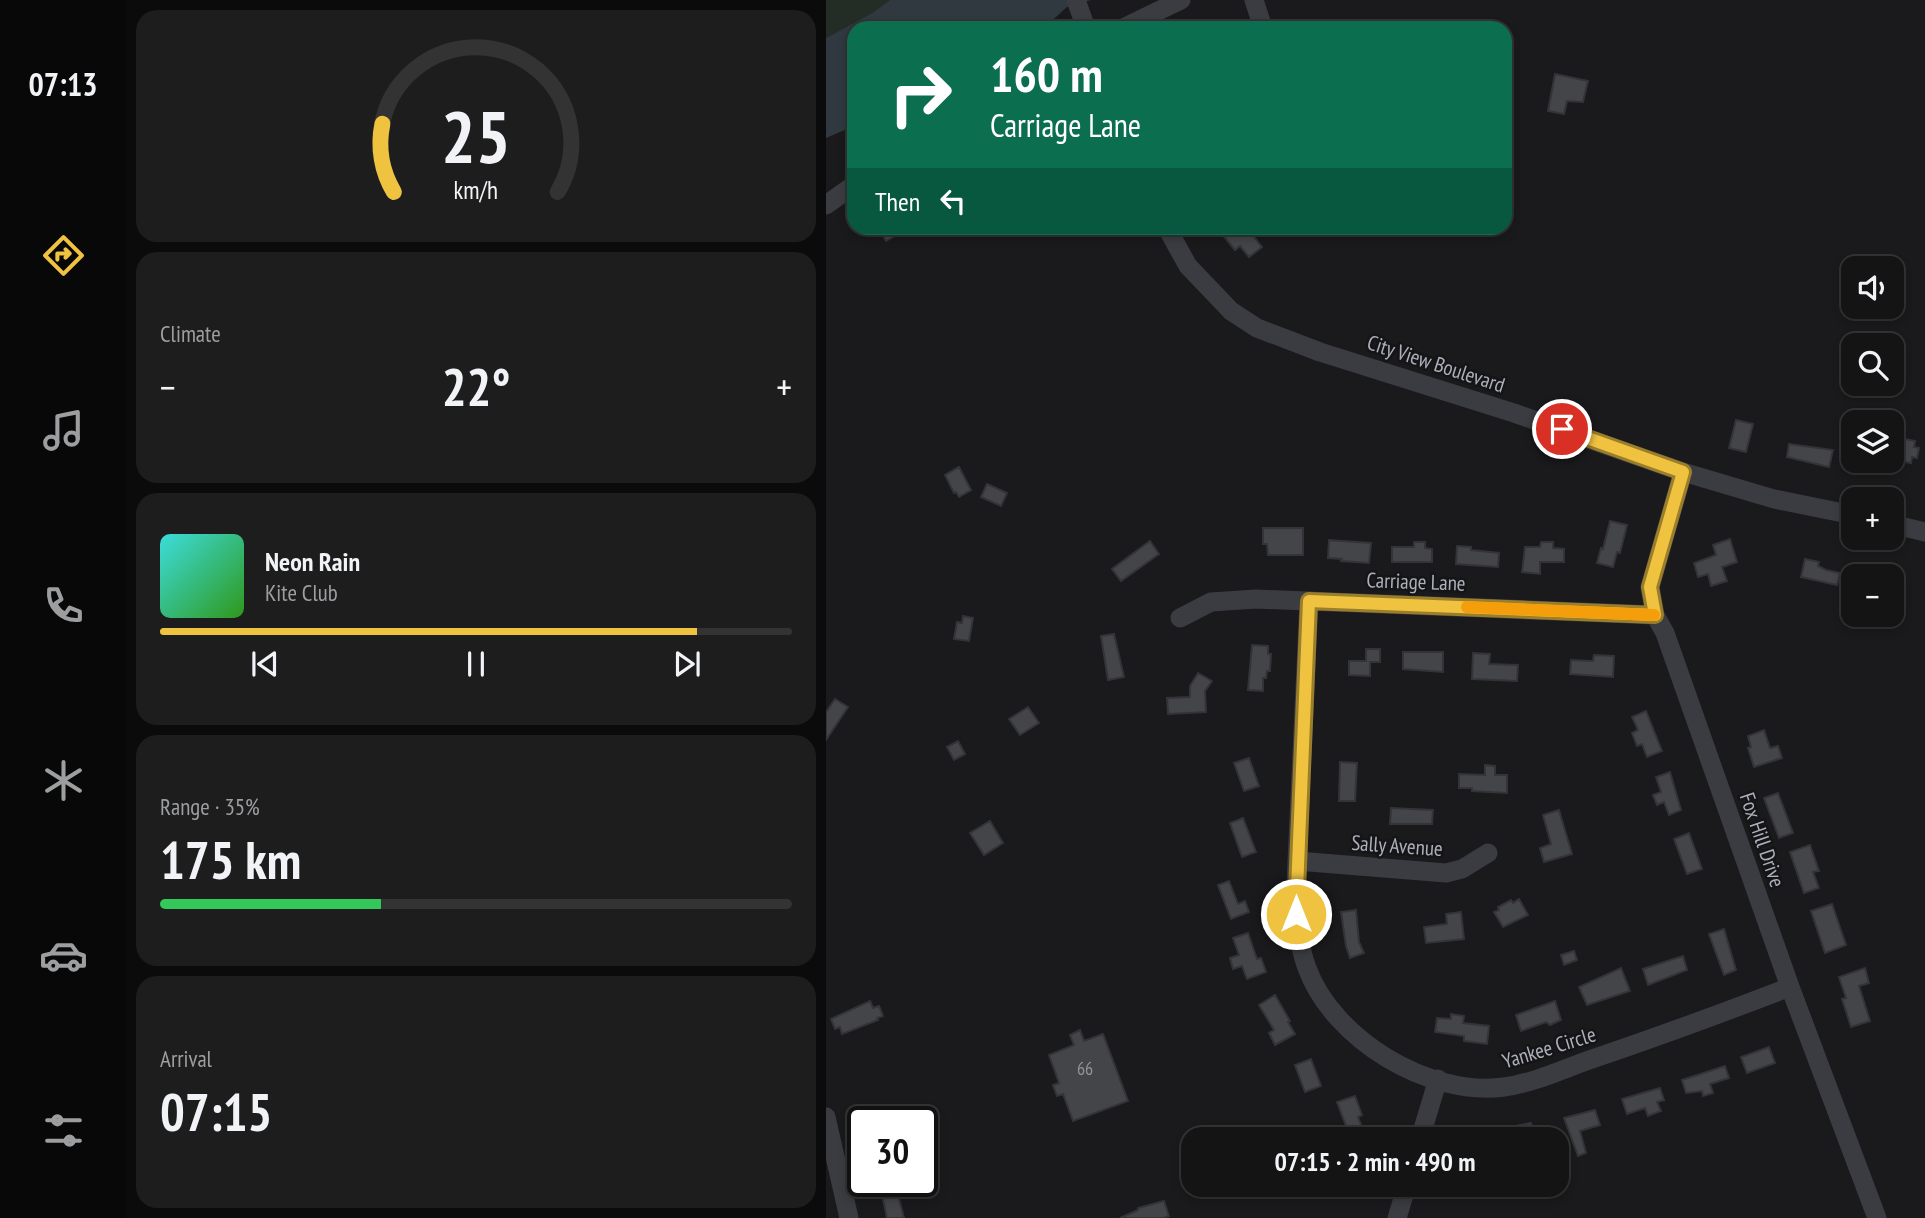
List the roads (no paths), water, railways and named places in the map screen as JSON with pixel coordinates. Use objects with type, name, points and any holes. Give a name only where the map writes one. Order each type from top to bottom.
[{"type":"street","points":[[1076,0],[1083,21]]},
{"type":"street","points":[[1138,21],[1181,0]]},
{"type":"street","points":[[1254,0],[1261,21]]},
{"type":"street","points":[[826,205],[847,190]]},
{"type":"street","name":"City View Boulevard","points":[[1171,235],[1188,266],[1211,292],[1231,311],[1256,328],[1320,352],[1514,413],[1683,472],[1774,499],[1841,513]]},
{"type":"street","name":"Fox Hill Drive","points":[[1683,472],[1650,587],[1655,615],[1665,633],[1790,987],[1877,1218]]},
{"type":"street","points":[[1904,527],[1925,532]]},
{"type":"street","name":"Carriage Lane","points":[[1180,618],[1211,602],[1256,599],[1655,615]]},
{"type":"street","name":"Yankee Circle","points":[[1309,601],[1297,861],[1296,914],[1299,938],[1307,969],[1321,997],[1341,1021],[1383,1056],[1438,1079],[1477,1087],[1513,1085],[1670,1032],[1790,987]]},
{"type":"street","name":"Sally Avenue","points":[[1297,861],[1446,873],[1462,869],[1488,853]]},
{"type":"street","points":[[1424,1127],[1438,1079]]},
{"type":"street","points":[[826,1117],[849,1218]]},
{"type":"street","points":[[1397,1218],[1403,1197]]}]
